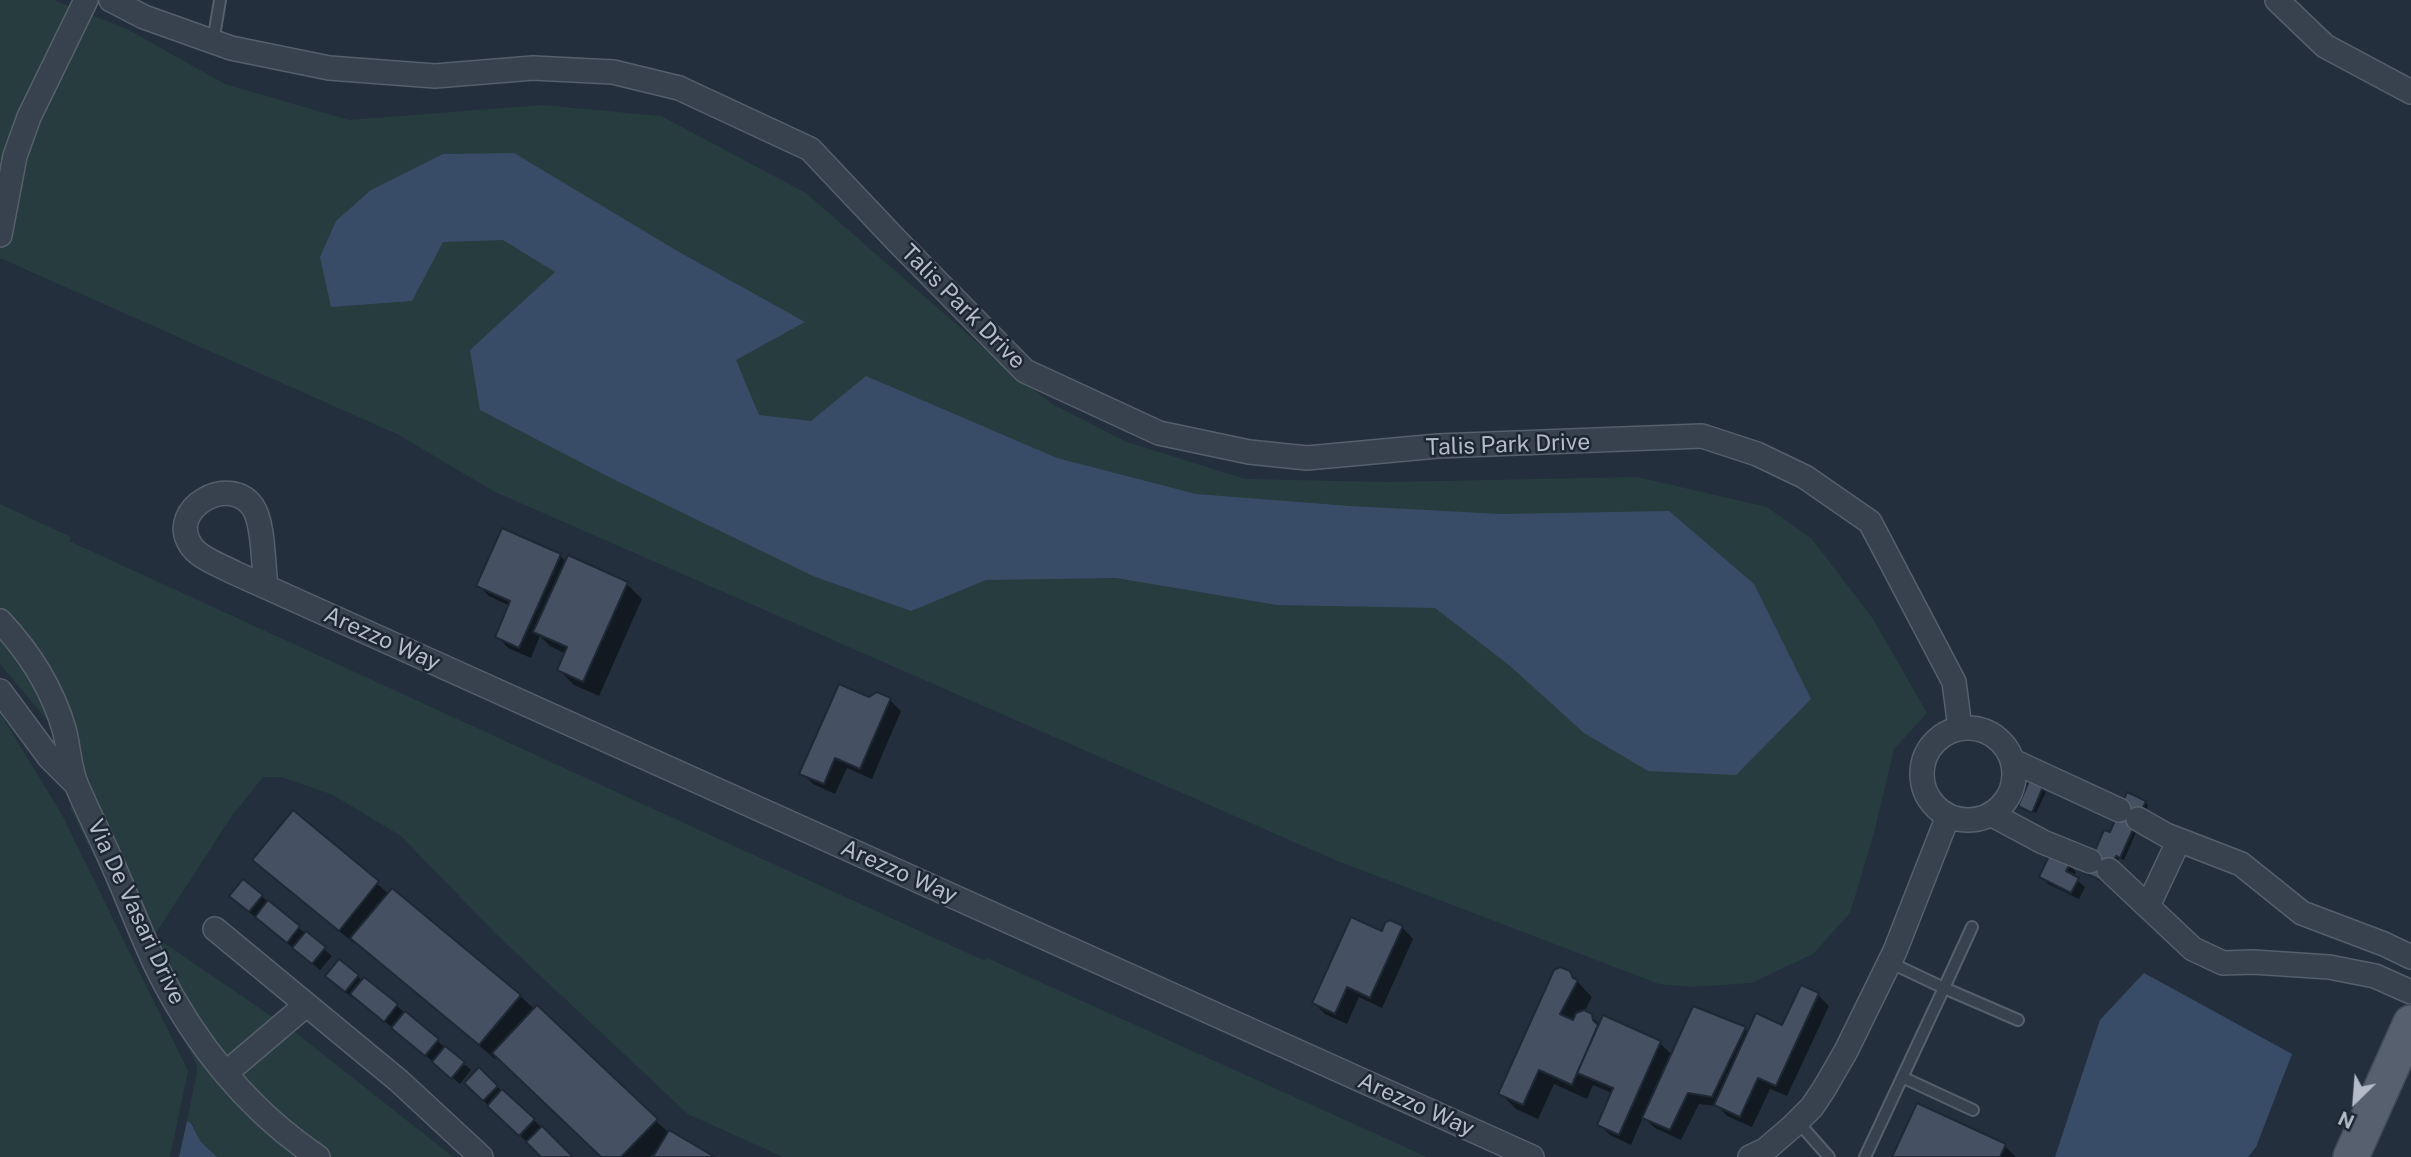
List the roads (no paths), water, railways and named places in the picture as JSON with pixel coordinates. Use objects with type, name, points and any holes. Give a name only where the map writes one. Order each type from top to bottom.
[{"type":"main road","points":[[2351,1157],[2411,1023]]},
{"type":"street","points":[[0,234],[15,156],[29,117],[86,0]]},
{"type":"street","name":"Talis Park Drive","points":[[111,0],[144,17],[231,48],[329,68],[435,76],[533,68],[613,72],[679,88],[810,149],[1025,371],[1159,433],[1249,452],[1307,458],[1438,446],[1702,436],[1756,454],[1805,477],[1870,522],[1954,682],[1960,728]]},
{"type":"street","points":[[2277,0],[2325,46],[2411,92]]},
{"type":"street","name":"Arezzo Way","points":[[266,586],[1532,1157]]},
{"type":"street","name":"Via De Vasari Drive","points":[[0,621],[33,660],[49,690],[64,728],[75,783],[106,847],[159,971],[199,1040],[263,1114],[291,1139],[318,1157]]},
{"type":"street","name":"Via De Vasari Drive","points":[[0,691],[49,757],[75,783]]},
{"type":"street","points":[[1960,728],[1987,732],[2007,749],[2013,761],[2011,792],[2003,805],[1977,820],[1948,816],[1936,808],[1927,796],[1922,782],[1921,768],[1934,741],[1960,728]]},
{"type":"street","points":[[2013,761],[2179,840],[2241,864],[2302,913],[2411,957]]},
{"type":"street","points":[[1991,814],[2043,842],[2100,866],[2148,906],[2193,949],[2223,963],[2265,962],[2329,967],[2375,976],[2411,992]]},
{"type":"street","points":[[1750,1157],[1765,1150],[1812,1107],[1830,1079],[1889,962],[1948,816]]},
{"type":"street","points":[[2148,906],[2179,840]]},
{"type":"street","points":[[215,929],[399,1081],[481,1157]]},
{"type":"street","points":[[226,1073],[306,1005]]},
{"type":"lane","points":[[213,42],[220,0]]},
{"type":"lane","points":[[1865,1157],[1972,927]]},
{"type":"lane","points":[[1889,962],[2018,1020]]},
{"type":"lane","points":[[1904,1077],[1973,1110]]},
{"type":"lane","points":[[1797,1121],[1829,1157]]},
{"type":"water","points":[[514,153],[679,252],[805,322],[736,360],[759,415],[811,421],[866,376],[1057,458],[1196,494],[1501,514],[1669,511],[1754,584],[1811,699],[1736,775],[1648,771],[1584,733],[1509,665],[1435,608],[1277,605],[1116,578],[986,580],[911,611],[813,576],[611,478],[480,410],[470,350],[555,272],[503,240],[443,242],[412,301],[331,307],[320,257],[336,221],[371,190],[443,154]]},
{"type":"water","points":[[2144,973],[2292,1054],[2256,1147],[2248,1157],[2055,1157],[2100,1020]]},
{"type":"water","points":[[187,1121],[191,1123],[200,1141],[217,1157],[179,1157]]}]
